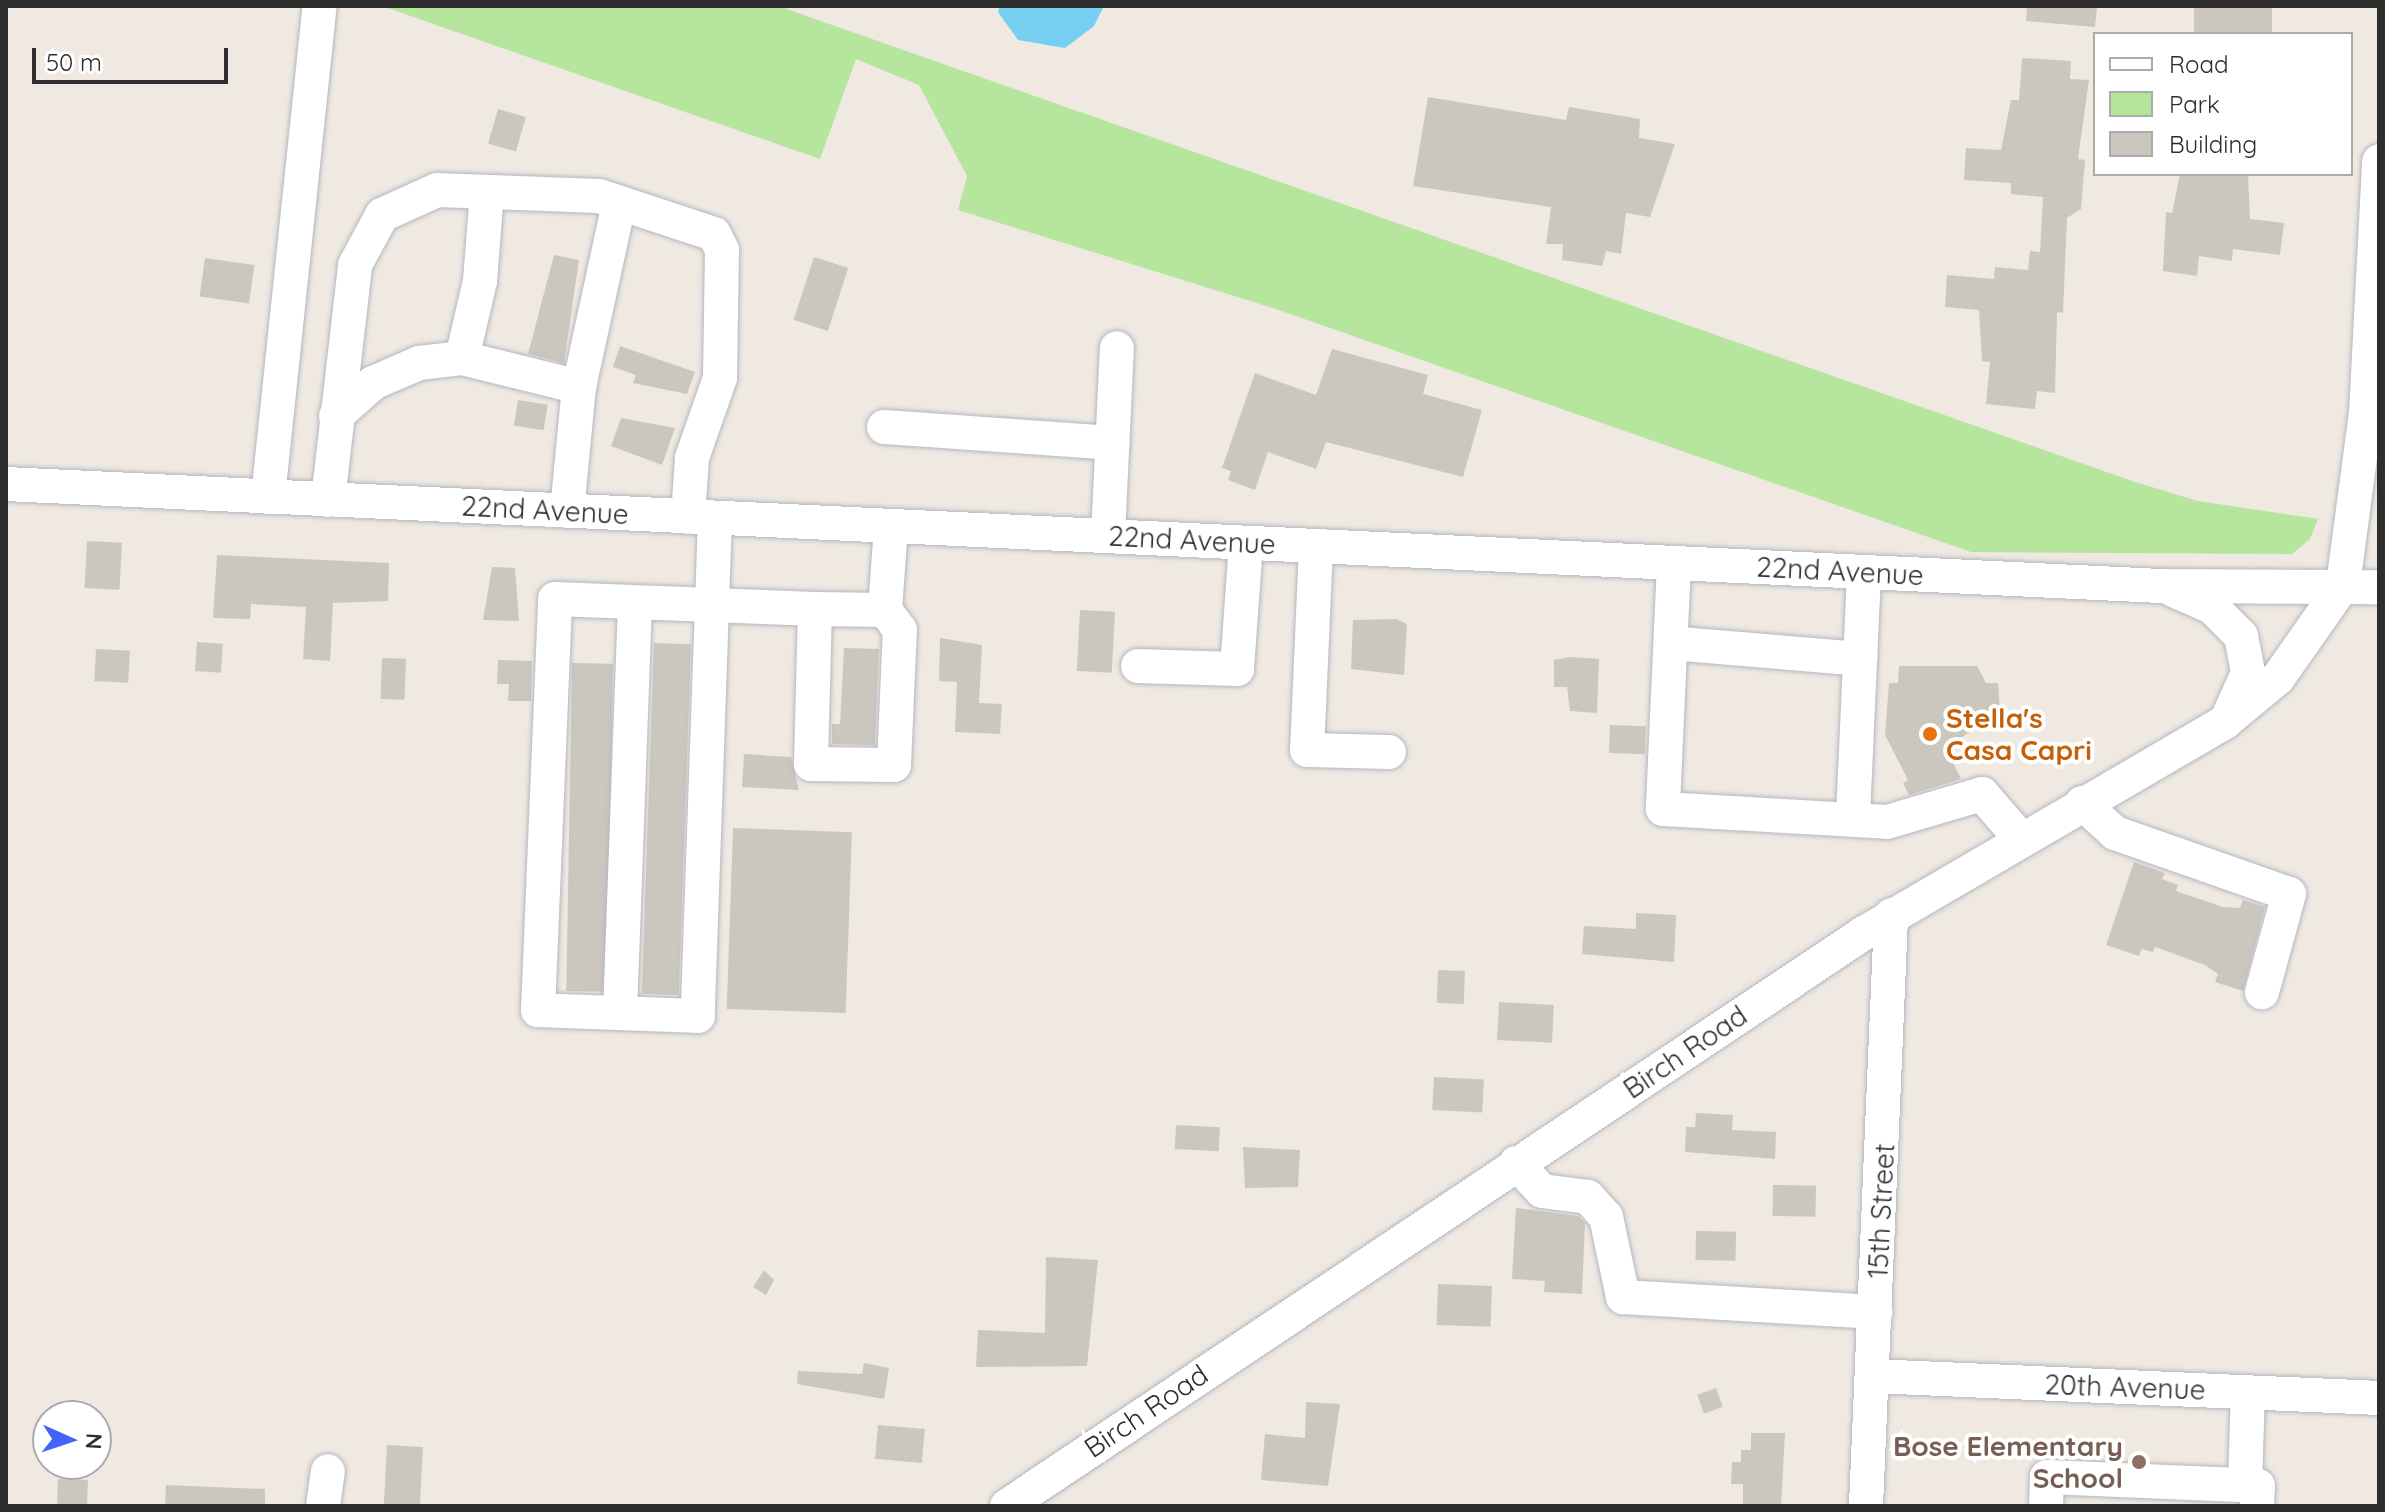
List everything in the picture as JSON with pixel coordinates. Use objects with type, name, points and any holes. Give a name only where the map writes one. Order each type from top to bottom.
[{"type":"street","points":[[268,497],[320,6]]},
{"type":"street","points":[[2343,585],[2366,413],[2379,161]]},
{"type":"street","points":[[328,500],[336,416],[365,237],[382,215],[407,199],[437,190],[599,196],[714,234],[722,250],[720,378],[692,458],[712,605],[698,1016],[538,1010],[555,599],[635,602],[712,605],[815,609],[885,610]]},
{"type":"street","points":[[462,358],[480,281],[487,193]]},
{"type":"street","points":[[567,511],[579,387],[619,203]]},
{"type":"street","points":[[1108,536],[1117,348]]},
{"type":"street","points":[[336,416],[373,383],[419,363],[462,358],[579,387]]},
{"type":"street","points":[[884,427],[1112,443]]},
{"type":"street","name":"22nd Avenue","points":[[6,484],[2162,586],[2379,587]]},
{"type":"street","points":[[815,609],[811,764],[894,765],[900,630],[885,610],[891,526]]},
{"type":"street","points":[[1138,666],[1237,669],[1246,543]]},
{"type":"street","points":[[1316,546],[1307,750],[1389,752]]},
{"type":"street","points":[[1674,563],[1663,809],[1853,816],[1887,822],[1982,794],[2021,839]]},
{"type":"street","points":[[1853,816],[1864,572]]},
{"type":"street","name":"Birch Road","points":[[1007,1506],[1516,1163],[1891,916],[2225,722],[2296,658],[2343,585]]},
{"type":"street","points":[[2162,586],[2212,607],[2241,636],[2248,673],[2225,722]]},
{"type":"street","points":[[620,1013],[635,602]]},
{"type":"street","points":[[1671,643],[1860,659]]},
{"type":"street","points":[[2082,803],[2115,833],[2289,894],[2262,992]]},
{"type":"street","name":"15th Street","points":[[1866,1506],[1891,916]]},
{"type":"street","points":[[1516,1163],[1542,1191],[1588,1197],[1606,1217],[1623,1297],[1876,1312]]},
{"type":"street","name":"20th Avenue","points":[[1872,1376],[2379,1398]]},
{"type":"street","points":[[2046,1506],[2047,1477],[2251,1496],[2248,1392]]},
{"type":"street","points":[[323,1506],[328,1471]]},
{"type":"green space","points":[[382,6],[778,6],[2135,482],[2198,501],[2318,519],[2310,539],[2292,554],[1971,552],[1273,308],[958,210],[967,176],[919,85],[856,59],[820,159]]},
{"type":"water","points":[[1000,6],[1104,6],[1094,26],[1065,48],[1018,40],[998,12]]},
{"type":"building","points":[[2027,6],[2097,6],[2095,27],[2026,21]]},
{"type":"building","points":[[2194,6],[2272,6],[2272,32],[2194,32]]},
{"type":"building","points":[[2022,58],[2071,61],[2070,79],[2089,80],[2078,159],[2085,160],[2081,209],[2067,218],[2063,313],[2057,312],[2055,393],[2037,391],[2035,409],[1986,404],[1990,362],[1982,361],[1979,310],[1945,307],[1947,275],[1994,279],[1995,267],[2028,270],[2030,251],[2040,252],[2043,197],[2011,194],[2011,183],[1964,180],[1966,148],[2001,150],[2011,100],[2019,100]]},
{"type":"building","points":[[1428,97],[1566,120],[1569,107],[1640,119],[1639,138],[1675,144],[1650,217],[1626,213],[1621,254],[1606,251],[1602,266],[1562,260],[1563,244],[1546,244],[1551,207],[1413,186]]},
{"type":"building","points":[[498,109],[526,117],[516,152],[488,144]]},
{"type":"building","points":[[2180,176],[2248,176],[2250,219],[2284,223],[2280,255],[2233,249],[2232,261],[2199,256],[2197,276],[2163,271],[2166,212],[2172,213]]},
{"type":"building","points":[[554,255],[579,260],[564,363],[528,354]]},
{"type":"building","points":[[814,257],[848,268],[828,331],[794,320]]},
{"type":"building","points":[[205,258],[255,265],[249,304],[200,297]]},
{"type":"building","points":[[620,346],[695,372],[687,394],[633,383],[636,375],[613,367]]},
{"type":"building","points":[[1332,349],[1428,375],[1423,394],[1482,410],[1463,477],[1326,442],[1316,469],[1268,452],[1255,490],[1228,480],[1231,471],[1222,468],[1255,373],[1316,395]]},
{"type":"building","points":[[518,400],[548,405],[544,430],[514,426]]},
{"type":"building","points":[[621,418],[675,428],[662,465],[611,446]]},
{"type":"building","points":[[87,541],[122,543],[119,590],[85,588]]},
{"type":"building","points":[[217,555],[389,563],[388,601],[333,603],[330,661],[303,659],[306,607],[251,604],[250,619],[213,618]]},
{"type":"building","points":[[492,567],[515,568],[519,621],[483,620]]},
{"type":"building","points":[[1080,610],[1115,612],[1112,673],[1077,671]]},
{"type":"building","points":[[1396,619],[1407,624],[1404,675],[1351,669],[1353,620]]},
{"type":"building","points":[[940,638],[982,645],[979,703],[1002,704],[1000,734],[955,732],[957,682],[939,681]]},
{"type":"building","points":[[197,642],[223,644],[221,673],[195,671]]},
{"type":"building","points":[[654,643],[691,644],[679,995],[642,994]]},
{"type":"building","points":[[844,648],[879,649],[875,745],[832,744],[832,724],[840,724]]},
{"type":"building","points":[[96,649],[130,651],[128,683],[94,681]]},
{"type":"building","points":[[1570,657],[1599,659],[1597,713],[1570,711],[1567,687],[1554,687],[1554,660]]},
{"type":"building","points":[[382,658],[406,659],[405,700],[381,699]]},
{"type":"building","points":[[498,660],[532,661],[531,701],[508,701],[509,684],[497,684]]},
{"type":"building","points":[[572,663],[613,664],[607,992],[566,991]]},
{"type":"building","name":"Stella's Casa Capri","points":[[1899,666],[1977,666],[1986,683],[1998,683],[2000,711],[1946,748],[1961,779],[1909,795],[1903,783],[1908,780],[1885,735],[1889,683],[1898,683]]},
{"type":"building","points":[[1610,725],[1646,726],[1645,754],[1609,753]]},
{"type":"building","points":[[744,754],[791,757],[799,790],[742,787]]},
{"type":"building","points":[[733,828],[852,832],[846,1013],[727,1009]]},
{"type":"building","points":[[2134,862],[2165,873],[2162,879],[2178,885],[2176,891],[2223,907],[2240,908],[2243,900],[2265,907],[2243,991],[2215,982],[2218,974],[2205,965],[2155,947],[2153,952],[2142,949],[2139,956],[2106,945]]},
{"type":"building","points":[[1636,913],[1676,915],[1674,962],[1582,954],[1584,926],[1636,929]]},
{"type":"building","points":[[1438,970],[1465,971],[1464,1004],[1437,1003]]},
{"type":"building","points":[[1499,1002],[1554,1005],[1552,1043],[1497,1040]]},
{"type":"building","points":[[1434,1077],[1484,1080],[1482,1113],[1432,1110]]},
{"type":"building","points":[[1696,1113],[1733,1115],[1732,1130],[1776,1132],[1775,1159],[1685,1152],[1686,1127],[1695,1127]]},
{"type":"building","points":[[1176,1125],[1220,1127],[1219,1151],[1175,1149]]},
{"type":"building","points":[[1243,1147],[1300,1150],[1298,1187],[1245,1188]]},
{"type":"building","points":[[1773,1185],[1816,1186],[1815,1217],[1772,1216]]},
{"type":"building","points":[[1516,1208],[1578,1216],[1585,1223],[1582,1294],[1544,1292],[1545,1281],[1512,1279]]},
{"type":"building","points":[[1696,1231],[1736,1232],[1735,1261],[1695,1260]]},
{"type":"building","points":[[1046,1257],[1098,1260],[1087,1366],[976,1367],[978,1330],[1045,1333]]},
{"type":"building","points":[[764,1270],[774,1280],[766,1295],[753,1287]]},
{"type":"building","points":[[1438,1284],[1492,1286],[1491,1327],[1437,1325]]},
{"type":"building","points":[[864,1363],[889,1368],[884,1399],[797,1384],[798,1371],[862,1374]]},
{"type":"building","points":[[1716,1388],[1723,1407],[1704,1414],[1697,1395]]},
{"type":"building","points":[[1306,1402],[1340,1404],[1328,1486],[1261,1480],[1265,1434],[1305,1438]]},
{"type":"building","points":[[878,1425],[925,1429],[922,1463],[875,1459]]},
{"type":"building","points":[[1751,1433],[1785,1433],[1781,1506],[1743,1506],[1743,1484],[1731,1484],[1732,1462],[1741,1462],[1741,1450],[1751,1450]]},
{"type":"building","points":[[387,1445],[423,1447],[420,1506],[384,1506]]},
{"type":"building","points":[[58,1480],[87,1480],[87,1506],[57,1506]]},
{"type":"building","points":[[166,1485],[265,1489],[265,1506],[165,1506]]},
{"type":"place","name":"Stella's Casa Capri","points":[[1930,734]]},
{"type":"place","name":"Bose Elementary School","points":[[2139,1462]]}]
